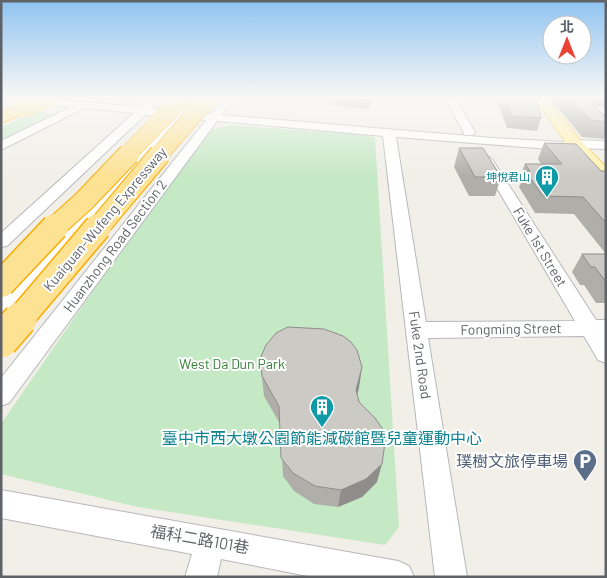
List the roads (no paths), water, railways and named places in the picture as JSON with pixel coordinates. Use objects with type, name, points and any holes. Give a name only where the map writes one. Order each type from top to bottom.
[{"type":"highway","name":"Kuaiguan-Wufeng Expressway","points":[[1,284],[46,235],[175,124]]},
{"type":"highway","name":"Kuaiguan-Wufeng Expressway","points":[[1,342],[8,316],[180,124]]},
{"type":"main road","points":[[560,124],[575,144],[606,177]]},
{"type":"street","points":[[1,146],[45,124]]},
{"type":"street","points":[[1,242],[128,124]]},
{"type":"street","name":"Huanzhong Road Section 2","points":[[8,316],[180,124]]},
{"type":"street","name":"Huanzhong Road Section 2","points":[[1,396],[184,124]]},
{"type":"street","points":[[324,124],[389,133],[559,139],[575,144],[606,145]]},
{"type":"street","points":[[361,124],[472,136]]},
{"type":"street","name":"Fuke 1st Street","points":[[465,124],[597,328],[606,354]]},
{"type":"street","name":"Fuke 2nd Road","points":[[389,133],[451,577]]},
{"type":"street","name":"Fongming Street","points":[[416,330],[597,328]]},
{"type":"street","name":"福科二路101巷","points":[[1,504],[398,577]]},
{"type":"street","points":[[201,577],[210,541]]},
{"type":"place","name":"坤悅君山","points":[[547,198]]},
{"type":"place","name":"臺中市西大墩公園節能減碳館暨兒童運動中心","points":[[322,428]]},
{"type":"place","name":"璞樹文旅停車場","points":[[585,482]]},
{"type":"park label","name":"West Da Dun Park","points":[[232,364]]}]
